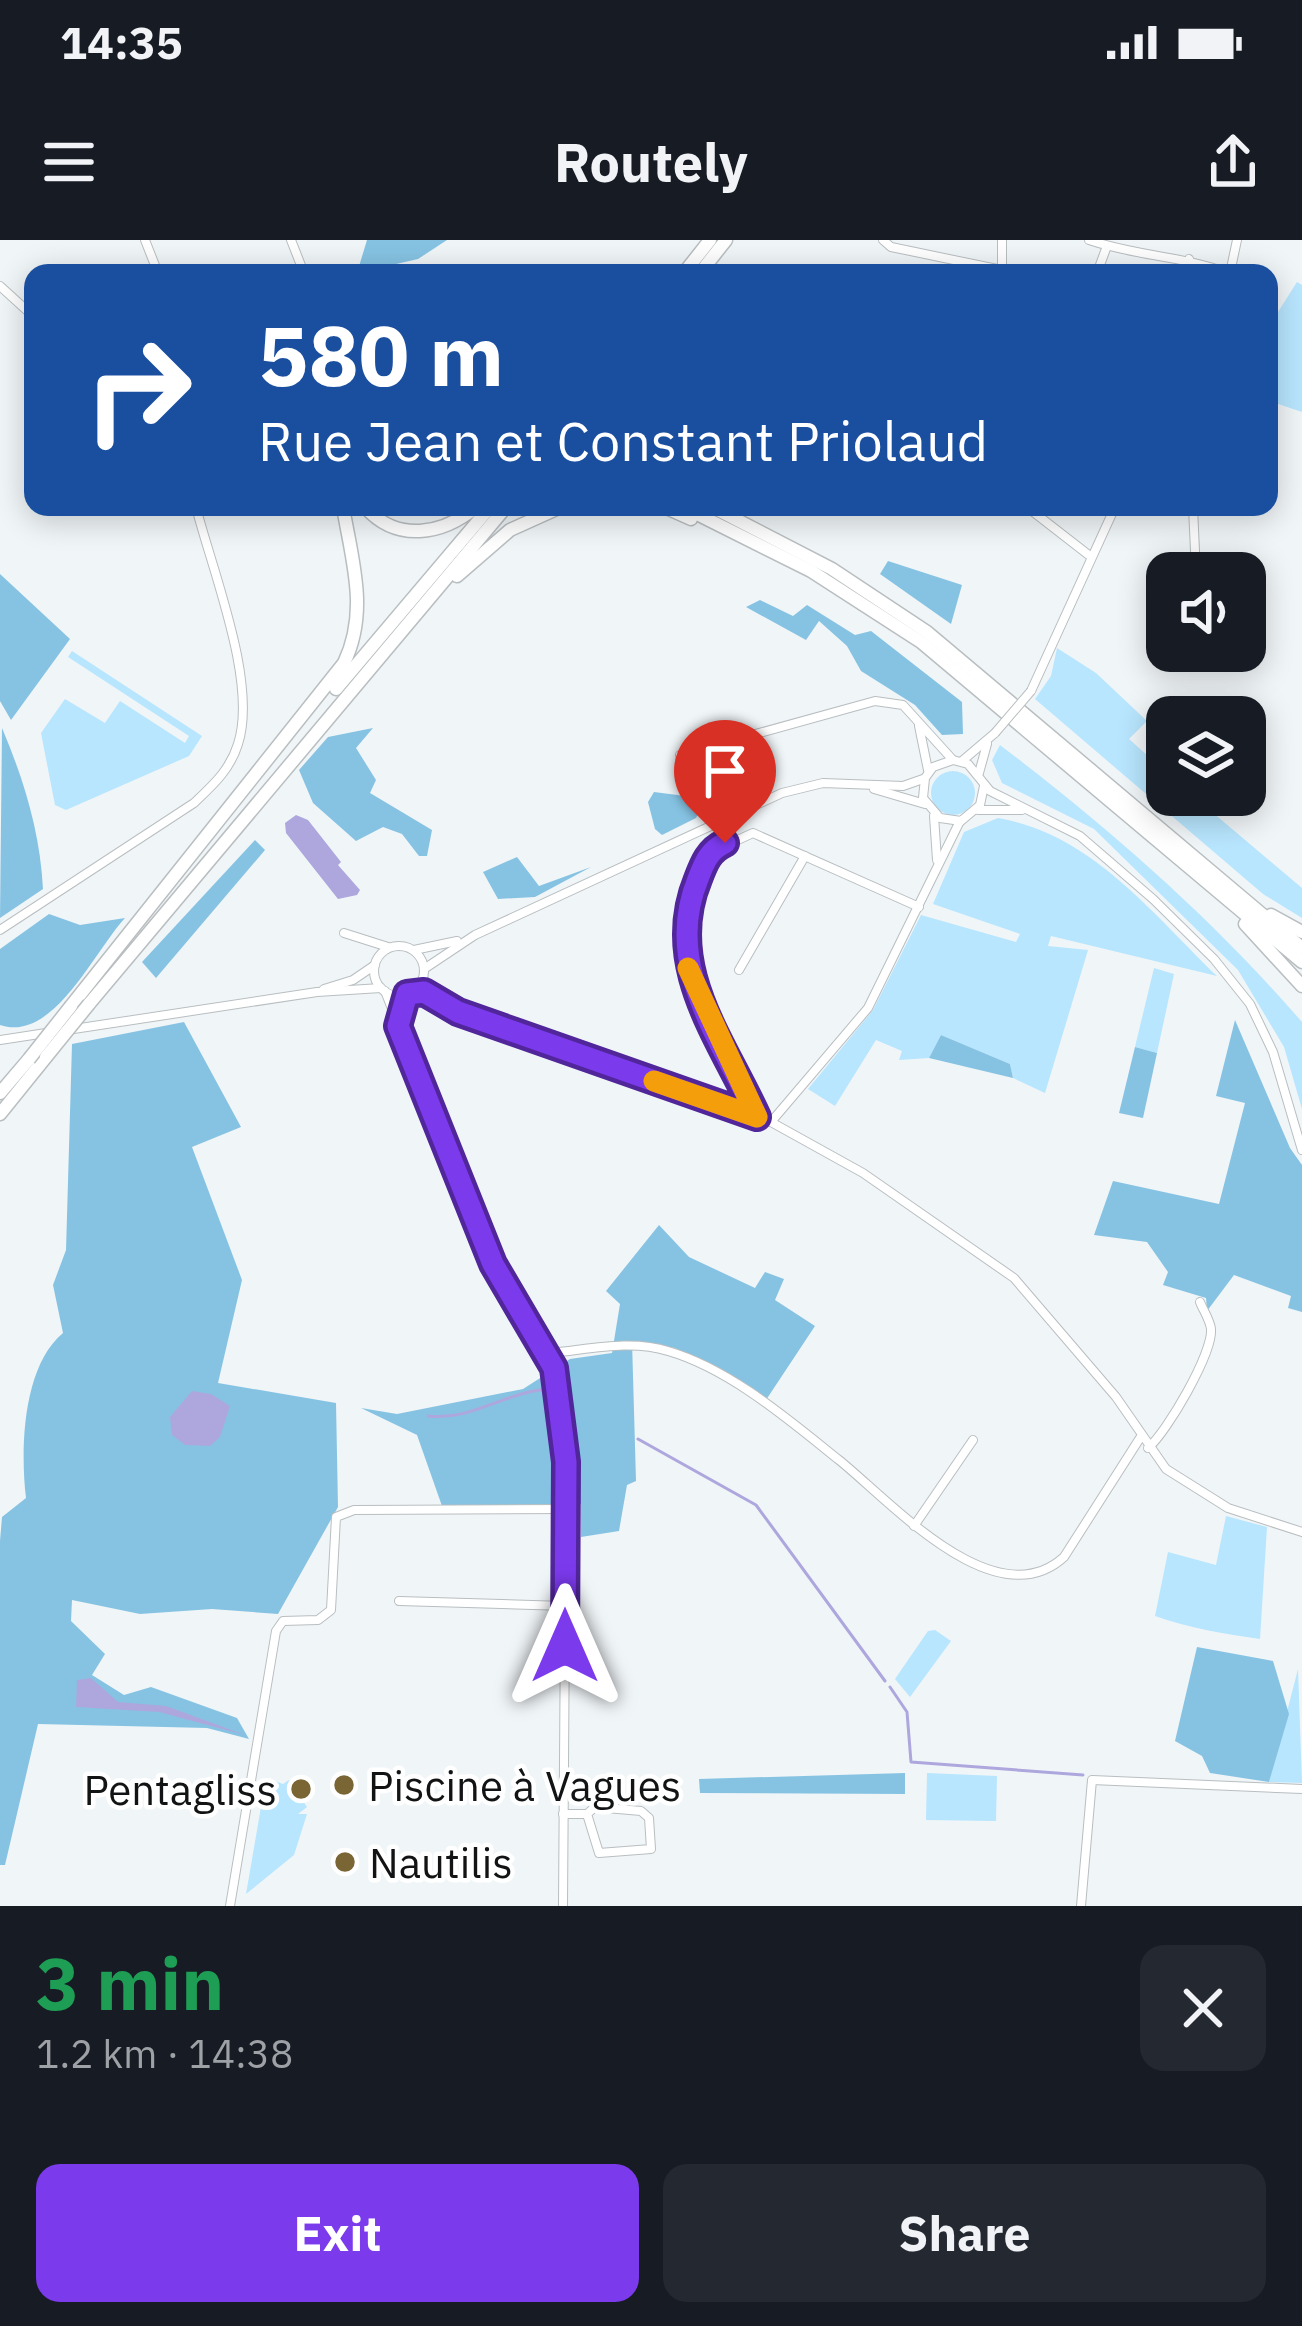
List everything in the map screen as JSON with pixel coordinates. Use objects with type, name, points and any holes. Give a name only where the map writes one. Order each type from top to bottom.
[{"type":"highway","points":[[691,264],[710,240]]},
{"type":"highway","points":[[711,264],[730,240]]},
{"type":"highway","points":[[159,899],[344,663],[358,621],[359,595],[345,516]]},
{"type":"highway","points":[[376,516],[386,524],[419,532],[464,516]]},
{"type":"highway","points":[[0,1093],[482,516]]},
{"type":"highway","points":[[0,1114],[498,516]]},
{"type":"highway","points":[[350,691],[492,543],[544,516]]},
{"type":"highway","points":[[685,516],[811,571]]},
{"type":"highway","points":[[701,516],[811,571],[921,642],[1302,962]]},
{"type":"highway","points":[[722,516],[779,542]]},
{"type":"highway","points":[[729,516],[858,584],[927,632],[1302,948]]},
{"type":"highway","points":[[1216,875],[1302,932]]},
{"type":"highway","points":[[1230,903],[1302,986]]},
{"type":"street","points":[[883,240],[891,247],[966,264]]},
{"type":"street","points":[[1089,240],[1147,258],[1203,264]]},
{"type":"street","points":[[1100,264],[1107,246]]},
{"type":"street","points":[[1186,264],[1189,259]]},
{"type":"street","points":[[0,286],[24,308]]},
{"type":"street","points":[[0,929],[194,803],[219,779],[237,749],[244,695],[198,516]]},
{"type":"street","points":[[1039,516],[1090,556]]},
{"type":"street","points":[[976,811],[988,742],[1031,691],[1110,516]]},
{"type":"street","points":[[1193,516],[1195,552]]},
{"type":"street","points":[[680,755],[853,704],[890,701],[916,719],[957,760],[979,773]]},
{"type":"street","points":[[916,719],[926,775],[925,804]]},
{"type":"street","points":[[344,933],[414,950],[475,935],[782,794],[824,783],[902,786],[988,742]]},
{"type":"street","points":[[862,784],[925,804],[934,815],[936,868]]},
{"type":"street","points":[[984,786],[1065,827],[1108,859],[1228,975],[1265,1032],[1302,1150]]},
{"type":"street","points":[[771,1122],[868,1008],[961,820],[976,811],[1026,810]]},
{"type":"street","points":[[934,815],[961,820]]},
{"type":"street","points":[[757,1117],[689,969],[686,914],[714,848],[753,833],[919,907]]},
{"type":"street","points":[[739,970],[805,856]]},
{"type":"street","points":[[398,1026],[410,993],[424,973],[475,935]]},
{"type":"street","points":[[367,940],[493,1264],[549,1353],[563,1415],[563,1906]]},
{"type":"street","points":[[317,992],[359,977],[393,947]]},
{"type":"street","points":[[414,950],[432,994]]},
{"type":"street","points":[[0,1040],[317,992],[432,994],[458,1012],[771,1122],[862,1173],[1001,1266],[1111,1390],[1140,1438],[1166,1469],[1217,1503],[1302,1532]]},
{"type":"street","points":[[1293,1118],[1302,1137]]},
{"type":"street","points":[[1148,1448],[1169,1424],[1207,1345],[1211,1328],[1200,1302]]},
{"type":"street","points":[[549,1353],[635,1345],[670,1351],[754,1396],[854,1472],[914,1526],[986,1567],[1022,1575],[1050,1568],[1090,1522],[1140,1438]]},
{"type":"street","points":[[914,1526],[973,1440]]},
{"type":"street","points":[[230,1906],[276,1631],[283,1621],[318,1620],[331,1610],[336,1516],[353,1510],[566,1509]]},
{"type":"street","points":[[400,1601],[565,1606]]},
{"type":"street","points":[[1081,1906],[1092,1780],[1302,1789]]},
{"type":"street","points":[[563,1814],[587,1814],[595,1807],[641,1811],[649,1818],[650,1850],[599,1853],[587,1814]]},
{"type":"shaded area","points":[[367,240],[447,240],[418,259],[360,264]]},
{"type":"shaded area","points":[[1297,282],[1302,285],[1302,412],[1278,404],[1278,312]]},
{"type":"shaded area","points":[[888,561],[962,585],[951,624],[880,574]]},
{"type":"shaded area","points":[[0,574],[70,639],[11,720],[0,701]]},
{"type":"shaded area","points":[[760,600],[793,616],[807,605],[855,635],[871,631],[962,702],[963,734],[942,735],[915,705],[861,671],[847,646],[819,621],[806,640],[746,607]]},
{"type":"shaded area","points":[[1057,648],[1096,673],[1146,720],[1129,739],[1146,754],[1146,794],[1035,699],[1051,676]]},
{"type":"shaded area","points":[[72,651],[202,736],[189,756],[66,810],[55,805],[41,733],[65,699],[105,723],[120,701],[185,743],[189,736],[68,657]]},
{"type":"shaded area","points":[[2,728],[30,807],[43,889],[0,918]]},
{"type":"shaded area","points":[[373,728],[356,748],[376,780],[370,793],[432,830],[427,856],[419,856],[402,834],[383,827],[356,841],[313,803],[299,770],[328,737]]},
{"type":"shaded area","points":[[1000,745],[1158,876],[1302,1022],[1302,1109],[1284,1047],[1238,970],[1094,829],[1002,783],[992,760]]},
{"type":"shaded area","points":[[953,771],[969,777],[975,793],[969,809],[953,815],[937,809],[931,793],[937,777]]},
{"type":"shaded area","points":[[654,792],[693,797],[700,810],[696,818],[662,835],[655,829],[648,802]]},
{"type":"shaded area","points":[[296,815],[308,820],[341,862],[338,865],[360,890],[357,895],[338,899],[286,833],[285,823]]},
{"type":"shaded area","points":[[1172,816],[1217,816],[1302,888],[1302,918],[1263,894]]},
{"type":"shaded area","points":[[998,818],[1062,840],[1091,858],[1217,976],[1051,936],[1048,946],[1088,950],[1045,1093],[1013,1078],[1010,1064],[941,1035],[929,1058],[899,1060],[902,1051],[876,1040],[835,1106],[808,1089],[873,1010],[921,915],[1016,942],[1020,934],[933,904],[964,832]]},
{"type":"shaded area","points":[[255,840],[265,850],[156,978],[142,962]]},
{"type":"shaded area","points":[[517,857],[539,886],[591,867],[535,897],[498,899],[483,872]]},
{"type":"shaded area","points":[[49,914],[80,925],[125,918],[54,1008],[19,1027],[0,1025],[0,949]]},
{"type":"shaded area","points":[[1154,968],[1174,974],[1157,1053],[1135,1047]]},
{"type":"shaded area","points":[[1235,1020],[1290,1148],[1302,1165],[1302,1312],[1288,1308],[1291,1296],[1234,1275],[1207,1311],[1206,1298],[1163,1285],[1168,1272],[1147,1242],[1094,1235],[1113,1181],[1219,1204],[1245,1103],[1216,1096]]},
{"type":"shaded area","points":[[184,1022],[241,1127],[192,1147],[242,1280],[218,1383],[336,1403],[338,1507],[278,1614],[212,1609],[140,1614],[72,1600],[71,1621],[105,1654],[92,1675],[124,1695],[151,1687],[237,1718],[249,1739],[207,1728],[38,1724],[5,1865],[0,1865],[2,1517],[26,1498],[27,1409],[40,1366],[63,1333],[53,1285],[66,1250],[72,1044]]},
{"type":"shaded area","points":[[941,1035],[1010,1064],[1013,1078],[929,1058]]},
{"type":"shaded area","points":[[1135,1047],[1157,1053],[1143,1118],[1119,1113]]},
{"type":"shaded area","points":[[659,1225],[689,1257],[755,1288],[765,1272],[784,1279],[775,1300],[815,1326],[766,1400],[675,1348],[632,1341],[636,1481],[627,1485],[619,1531],[581,1537],[581,1504],[442,1506],[417,1435],[361,1408],[397,1414],[523,1389],[570,1359],[612,1353],[620,1304],[606,1291]]},
{"type":"shaded area","points":[[192,1391],[211,1394],[230,1406],[220,1437],[210,1446],[185,1445],[172,1435],[170,1417]]},
{"type":"shaded area","points":[[1226,1516],[1267,1527],[1260,1639],[1155,1616],[1168,1552],[1216,1565]]},
{"type":"shaded area","points":[[935,1630],[951,1641],[910,1697],[895,1679],[928,1631]]},
{"type":"shaded area","points":[[1197,1647],[1273,1661],[1289,1714],[1269,1782],[1210,1773],[1202,1756],[1175,1741]]},
{"type":"shaded area","points":[[1298,1669],[1302,1783],[1269,1782]]},
{"type":"shaded area","points":[[91,1678],[118,1702],[166,1706],[245,1735],[159,1712],[76,1707],[77,1680]]},
{"type":"shaded area","points":[[905,1773],[905,1794],[700,1793],[699,1779]]},
{"type":"shaded area","points":[[927,1773],[997,1776],[996,1821],[926,1820]]},
{"type":"shaded area","name":"Nautilis","points":[[266,1778],[283,1784],[289,1780],[307,1807],[298,1814],[307,1814],[294,1855],[246,1894]]},
{"type":"waterway","points":[[428,1416],[459,1414],[549,1389]]},
{"type":"waterway","points":[[638,1439],[756,1505],[885,1681]]},
{"type":"waterway","points":[[890,1687],[907,1712],[911,1762],[1083,1775]]},
{"type":"slow traffic","points":[[654,1081],[757,1117],[729,1066],[688,968]]},
{"type":"place","name":"Piscine à Vagues","points":[[344,1785]]},
{"type":"place","name":"Pentagliss","points":[[301,1789]]},
{"type":"place","name":"Nautilis","points":[[345,1862]]},
{"type":"route","points":[[565,1646],[566,1462],[554,1368],[493,1264],[398,1026],[399,1007],[413,991],[432,994],[458,1012],[757,1117],[729,1066],[684,949],[683,928],[693,891],[710,854],[725,843]]}]
